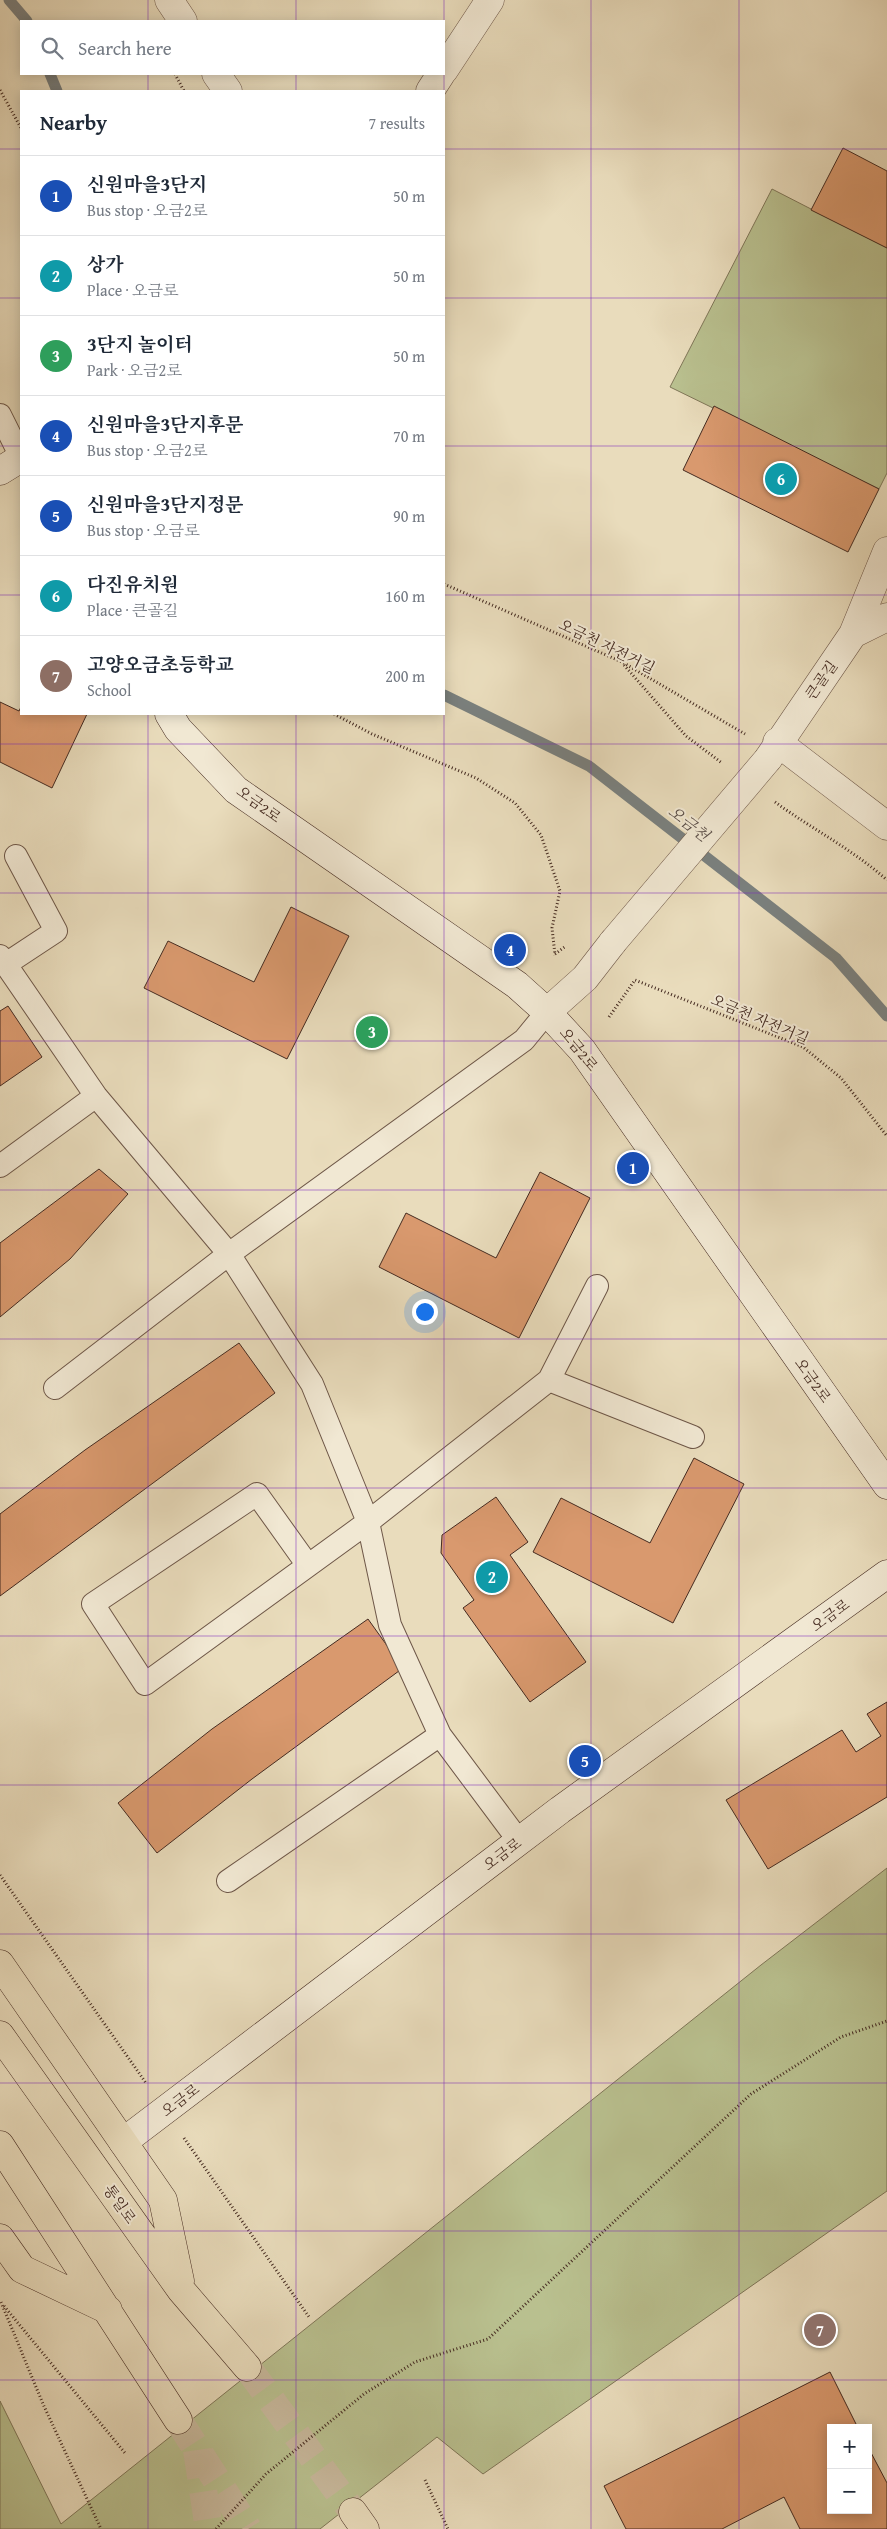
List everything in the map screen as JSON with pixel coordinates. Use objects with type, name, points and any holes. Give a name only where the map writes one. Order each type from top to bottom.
[{"type":"main road","points":[[0,1964],[163,2200],[181,2290]]},
{"type":"main road","name":"통일로","points":[[0,2035],[181,2290],[247,2368]]},
{"type":"main road","points":[[0,2145],[178,2420]]},
{"type":"main road","points":[[0,2238],[22,2269],[108,2310]]},
{"type":"street","points":[[169,0],[182,20]]},
{"type":"street","points":[[445,68],[490,0]]},
{"type":"street","points":[[217,75],[227,90]]},
{"type":"street","points":[[431,90],[440,75]]},
{"type":"street","points":[[853,634],[887,551]]},
{"type":"street","name":"큰골길","points":[[548,1012],[584,978],[772,751],[853,634],[887,617]]},
{"type":"street","name":"오금2로","points":[[170,715],[178,729],[236,790],[517,985],[548,1012],[582,1050],[887,1485]]},
{"type":"street","points":[[772,751],[887,826]]},
{"type":"street","name":"오금로","points":[[123,2142],[519,1841],[887,1574]]},
{"type":"lane","points":[[0,415],[16,460]]},
{"type":"lane","points":[[16,856],[56,931],[3,960],[96,1096],[229,1254],[312,1384],[368,1522],[390,1626],[440,1735],[519,1841]]},
{"type":"lane","points":[[55,1388],[229,1254],[524,1040],[548,1012]]},
{"type":"lane","points":[[0,1166],[96,1096]]},
{"type":"lane","points":[[307,1564],[258,1494],[93,1604],[145,1684],[307,1564],[368,1522],[549,1380],[597,1286]]},
{"type":"lane","points":[[549,1380],[693,1437]]},
{"type":"lane","points":[[228,1881],[440,1735]]},
{"type":"path","points":[[175,75],[183,90]]},
{"type":"path","points":[[0,90],[20,126]]},
{"type":"path","name":"오금천 자전거길","points":[[445,584],[622,662],[746,735]]},
{"type":"path","points":[[336,715],[372,734],[476,778],[515,803],[541,835],[560,892],[552,928],[555,955]]},
{"type":"path","name":"오금천 자전거길","points":[[609,1016],[635,980],[803,1047],[841,1078],[887,1136]]},
{"type":"path","points":[[0,1875],[129,2057]]},
{"type":"path","points":[[216,2529],[266,2474],[364,2394],[415,2362],[488,2339],[751,2094],[841,2037],[887,2021]]},
{"type":"path","points":[[204,2168],[309,2317]]},
{"type":"path","points":[[0,2302],[125,2453]]},
{"type":"path","points":[[0,2302],[43,2404],[101,2529]]},
{"type":"path","points":[[425,2480],[448,2529]]},
{"type":"green space","points":[[772,189],[887,248],[887,473],[879,489],[670,387]]},
{"type":"green space","points":[[887,1868],[887,2191],[483,2474],[437,2437],[320,2529],[0,2529],[0,2401],[61,2524],[761,1965]]},
{"type":"building","points":[[843,148],[887,171],[887,248],[811,210]]},
{"type":"building","points":[[714,406],[879,489],[848,552],[683,470]]},
{"type":"building","points":[[0,702],[19,711],[20,709],[20,715],[87,715],[52,788],[0,762]]},
{"type":"building","points":[[291,907],[349,936],[287,1059],[144,988],[168,941],[254,982]]},
{"type":"building","points":[[8,1006],[42,1057],[0,1086],[0,1011]]},
{"type":"building","points":[[99,1169],[128,1194],[70,1259],[0,1317],[0,1243]]},
{"type":"building","points":[[540,1172],[590,1198],[519,1338],[379,1267],[406,1213],[496,1258]]},
{"type":"building","points":[[239,1343],[275,1393],[0,1596],[0,1514],[85,1450]]},
{"type":"building","points":[[694,1458],[744,1484],[673,1623],[533,1552],[561,1498],[650,1543]]},
{"type":"building","points":[[496,1497],[528,1542],[510,1555],[586,1662],[530,1702],[463,1608],[474,1600],[441,1553],[442,1535]]},
{"type":"building","points":[[368,1619],[403,1668],[252,1779],[157,1853],[118,1803],[212,1729]]},
{"type":"building","points":[[887,1702],[887,1797],[768,1869],[726,1800],[842,1730],[856,1752],[881,1736],[867,1714]]},
{"type":"building","points":[[830,2372],[856,2424],[827,2424],[827,2514],[872,2514],[872,2455],[887,2483],[887,2529],[800,2529],[784,2497],[722,2529],[626,2529],[604,2486]]},
{"type":"waterway","name":"오금천","points":[[9,0],[26,20]]},
{"type":"waterway","name":"오금천","points":[[50,75],[57,90]]},
{"type":"waterway","name":"오금천","points":[[445,695],[589,766],[836,958],[887,1016]]},
{"type":"tunnel","points":[[247,2367],[353,2512]]},
{"type":"tunnel","points":[[178,2420],[248,2529]]},
{"type":"tunnel","points":[[197,2450],[209,2529]]},
{"type":"place","name":"다진유치원","points":[[781,479]]},
{"type":"place","name":"신원마을3단지후문","points":[[510,950]]},
{"type":"place","name":"3단지 놀이터","points":[[372,1032]]},
{"type":"place","name":"신원마을3단지","points":[[633,1168]]},
{"type":"place","name":"상가","points":[[492,1577]]},
{"type":"place","name":"신원마을3단지정문","points":[[585,1761]]},
{"type":"place","name":"고양오금초등학교","points":[[820,2330]]}]
